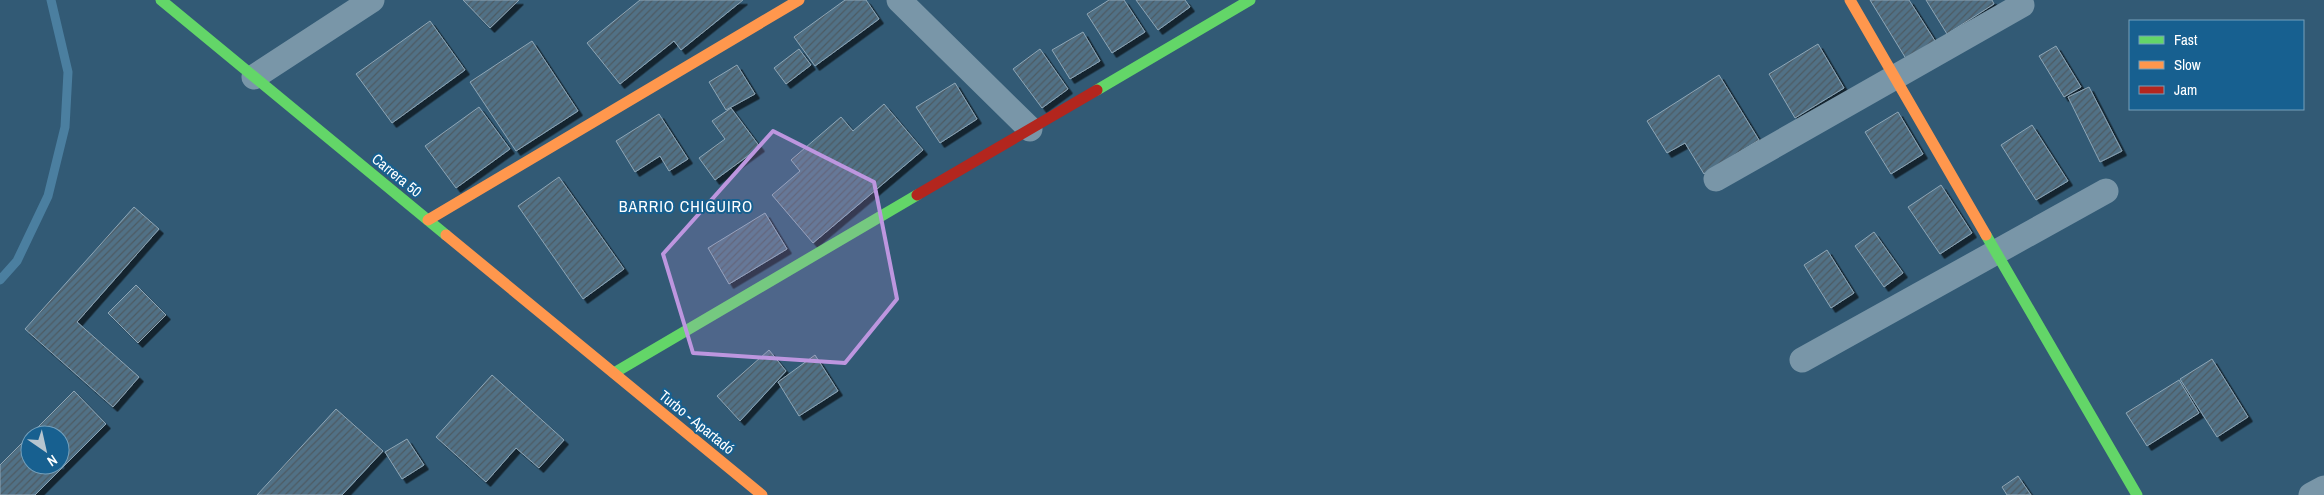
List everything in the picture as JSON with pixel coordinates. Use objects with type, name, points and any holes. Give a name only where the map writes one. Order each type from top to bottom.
[{"type":"street","name":"Carrera 50","points":[[161,0],[614,373]]},
{"type":"street","points":[[254,77],[372,0]]},
{"type":"street","points":[[428,220],[799,0]]},
{"type":"street","points":[[899,0],[1030,129]]},
{"type":"street","points":[[614,373],[1250,0]]},
{"type":"street","points":[[1850,0],[2137,495]]},
{"type":"street","points":[[1716,180],[2022,5]]},
{"type":"street","points":[[1802,360],[2106,191]]},
{"type":"street","name":"Turbo - Apartadó","points":[[614,373],[762,495]]},
{"type":"street","points":[[2311,495],[2324,488]]},
{"type":"highlighted area","points":[[773,131],[874,182],[897,299],[845,363],[693,353],[663,254]]},
{"type":"building","points":[[463,0],[519,0],[490,28]]},
{"type":"building","points":[[640,0],[743,0],[681,50],[674,41],[620,84],[587,43]]},
{"type":"building","points":[[845,0],[866,0],[879,19],[815,66],[794,37]]},
{"type":"building","points":[[1109,0],[1124,0],[1145,32],[1112,53],[1087,14]]},
{"type":"building","points":[[1136,0],[1185,0],[1190,7],[1158,30]]},
{"type":"building","points":[[1870,0],[1909,0],[1937,44],[1908,62]]},
{"type":"building","points":[[1926,0],[1992,0],[1994,4],[1947,34]]},
{"type":"building","points":[[430,21],[465,70],[392,123],[356,74]]},
{"type":"building","points":[[1083,32],[1100,61],[1070,79],[1052,50]]},
{"type":"building","points":[[532,41],[578,111],[516,151],[470,82]]},
{"type":"building","points":[[1818,44],[1844,88],[1795,118],[1769,74]]},
{"type":"building","points":[[2056,46],[2081,87],[2064,97],[2039,56]]},
{"type":"building","points":[[799,49],[811,65],[786,84],[774,68]]},
{"type":"building","points":[[1040,49],[1068,89],[1042,108],[1013,69]]},
{"type":"building","points":[[737,65],[755,94],[726,110],[709,82]]},
{"type":"building","points":[[1719,75],[1759,140],[1704,174],[1685,143],[1667,153],[1647,121]]},
{"type":"building","points":[[955,83],[977,119],[940,143],[916,107]]},
{"type":"building","points":[[2089,87],[2122,151],[2100,162],[2068,97]]},
{"type":"building","points":[[884,104],[923,150],[813,243],[772,195],[800,171],[791,160],[841,117],[853,131]]},
{"type":"building","points":[[479,107],[510,149],[456,188],[425,146]]},
{"type":"building","points":[[731,108],[760,147],[715,180],[699,158],[725,139],[712,121]]},
{"type":"building","points":[[1898,112],[1923,154],[1891,174],[1865,132]]},
{"type":"building","points":[[659,114],[688,159],[669,171],[660,156],[635,172],[616,141]]},
{"type":"building","points":[[2032,125],[2068,181],[2036,200],[2001,145]]},
{"type":"building","points":[[559,177],[624,269],[583,299],[518,206]]},
{"type":"building","points":[[1941,185],[1972,233],[1940,254],[1908,207]]},
{"type":"building","points":[[134,207],[159,229],[77,322],[139,377],[113,407],[25,329]]},
{"type":"building","points":[[765,213],[787,249],[729,284],[708,248]]},
{"type":"building","points":[[1874,232],[1903,273],[1884,287],[1855,246]]},
{"type":"building","points":[[1827,250],[1854,293],[1831,308],[1804,265]]},
{"type":"building","points":[[136,285],[166,315],[138,343],[108,313]]},
{"type":"building","points":[[769,350],[786,371],[740,421],[717,396]]},
{"type":"building","points":[[815,355],[838,391],[799,416],[778,382]]},
{"type":"building","points":[[2212,359],[2248,417],[2217,437],[2180,379]]},
{"type":"building","points":[[492,375],[564,440],[539,468],[516,448],[486,482],[436,437]]},
{"type":"building","points":[[2179,380],[2199,413],[2147,446],[2126,413]]},
{"type":"building","points":[[74,391],[106,424],[70,460],[70,425],[40,425]]},
{"type":"building","points":[[336,409],[383,451],[342,495],[257,495]]},
{"type":"building","points":[[407,439],[424,465],[402,479],[385,452]]},
{"type":"building","points":[[20,445],[20,475],[55,475],[35,495],[0,495],[0,465]]},
{"type":"building","points":[[2018,476],[2031,495],[2007,495],[2002,487]]},
{"type":"waterway","points":[[0,280],[17,261],[48,196],[65,127],[68,72],[51,0]]},
{"type":"traffic: fast","points":[[161,0],[446,235]]},
{"type":"traffic: fast","points":[[1097,90],[1250,0]]},
{"type":"traffic: fast","points":[[614,373],[917,195]]},
{"type":"traffic: fast","points":[[1986,235],[2137,495]]},
{"type":"traffic: slow","points":[[428,220],[799,0]]},
{"type":"traffic: slow","points":[[1850,0],[1986,235]]},
{"type":"traffic: slow","points":[[446,235],[762,495]]},
{"type":"traffic: jam","points":[[917,195],[1097,90]]},
{"type":"district","name":"BARRIO CHIGUIRO","points":[[686,206]]}]
